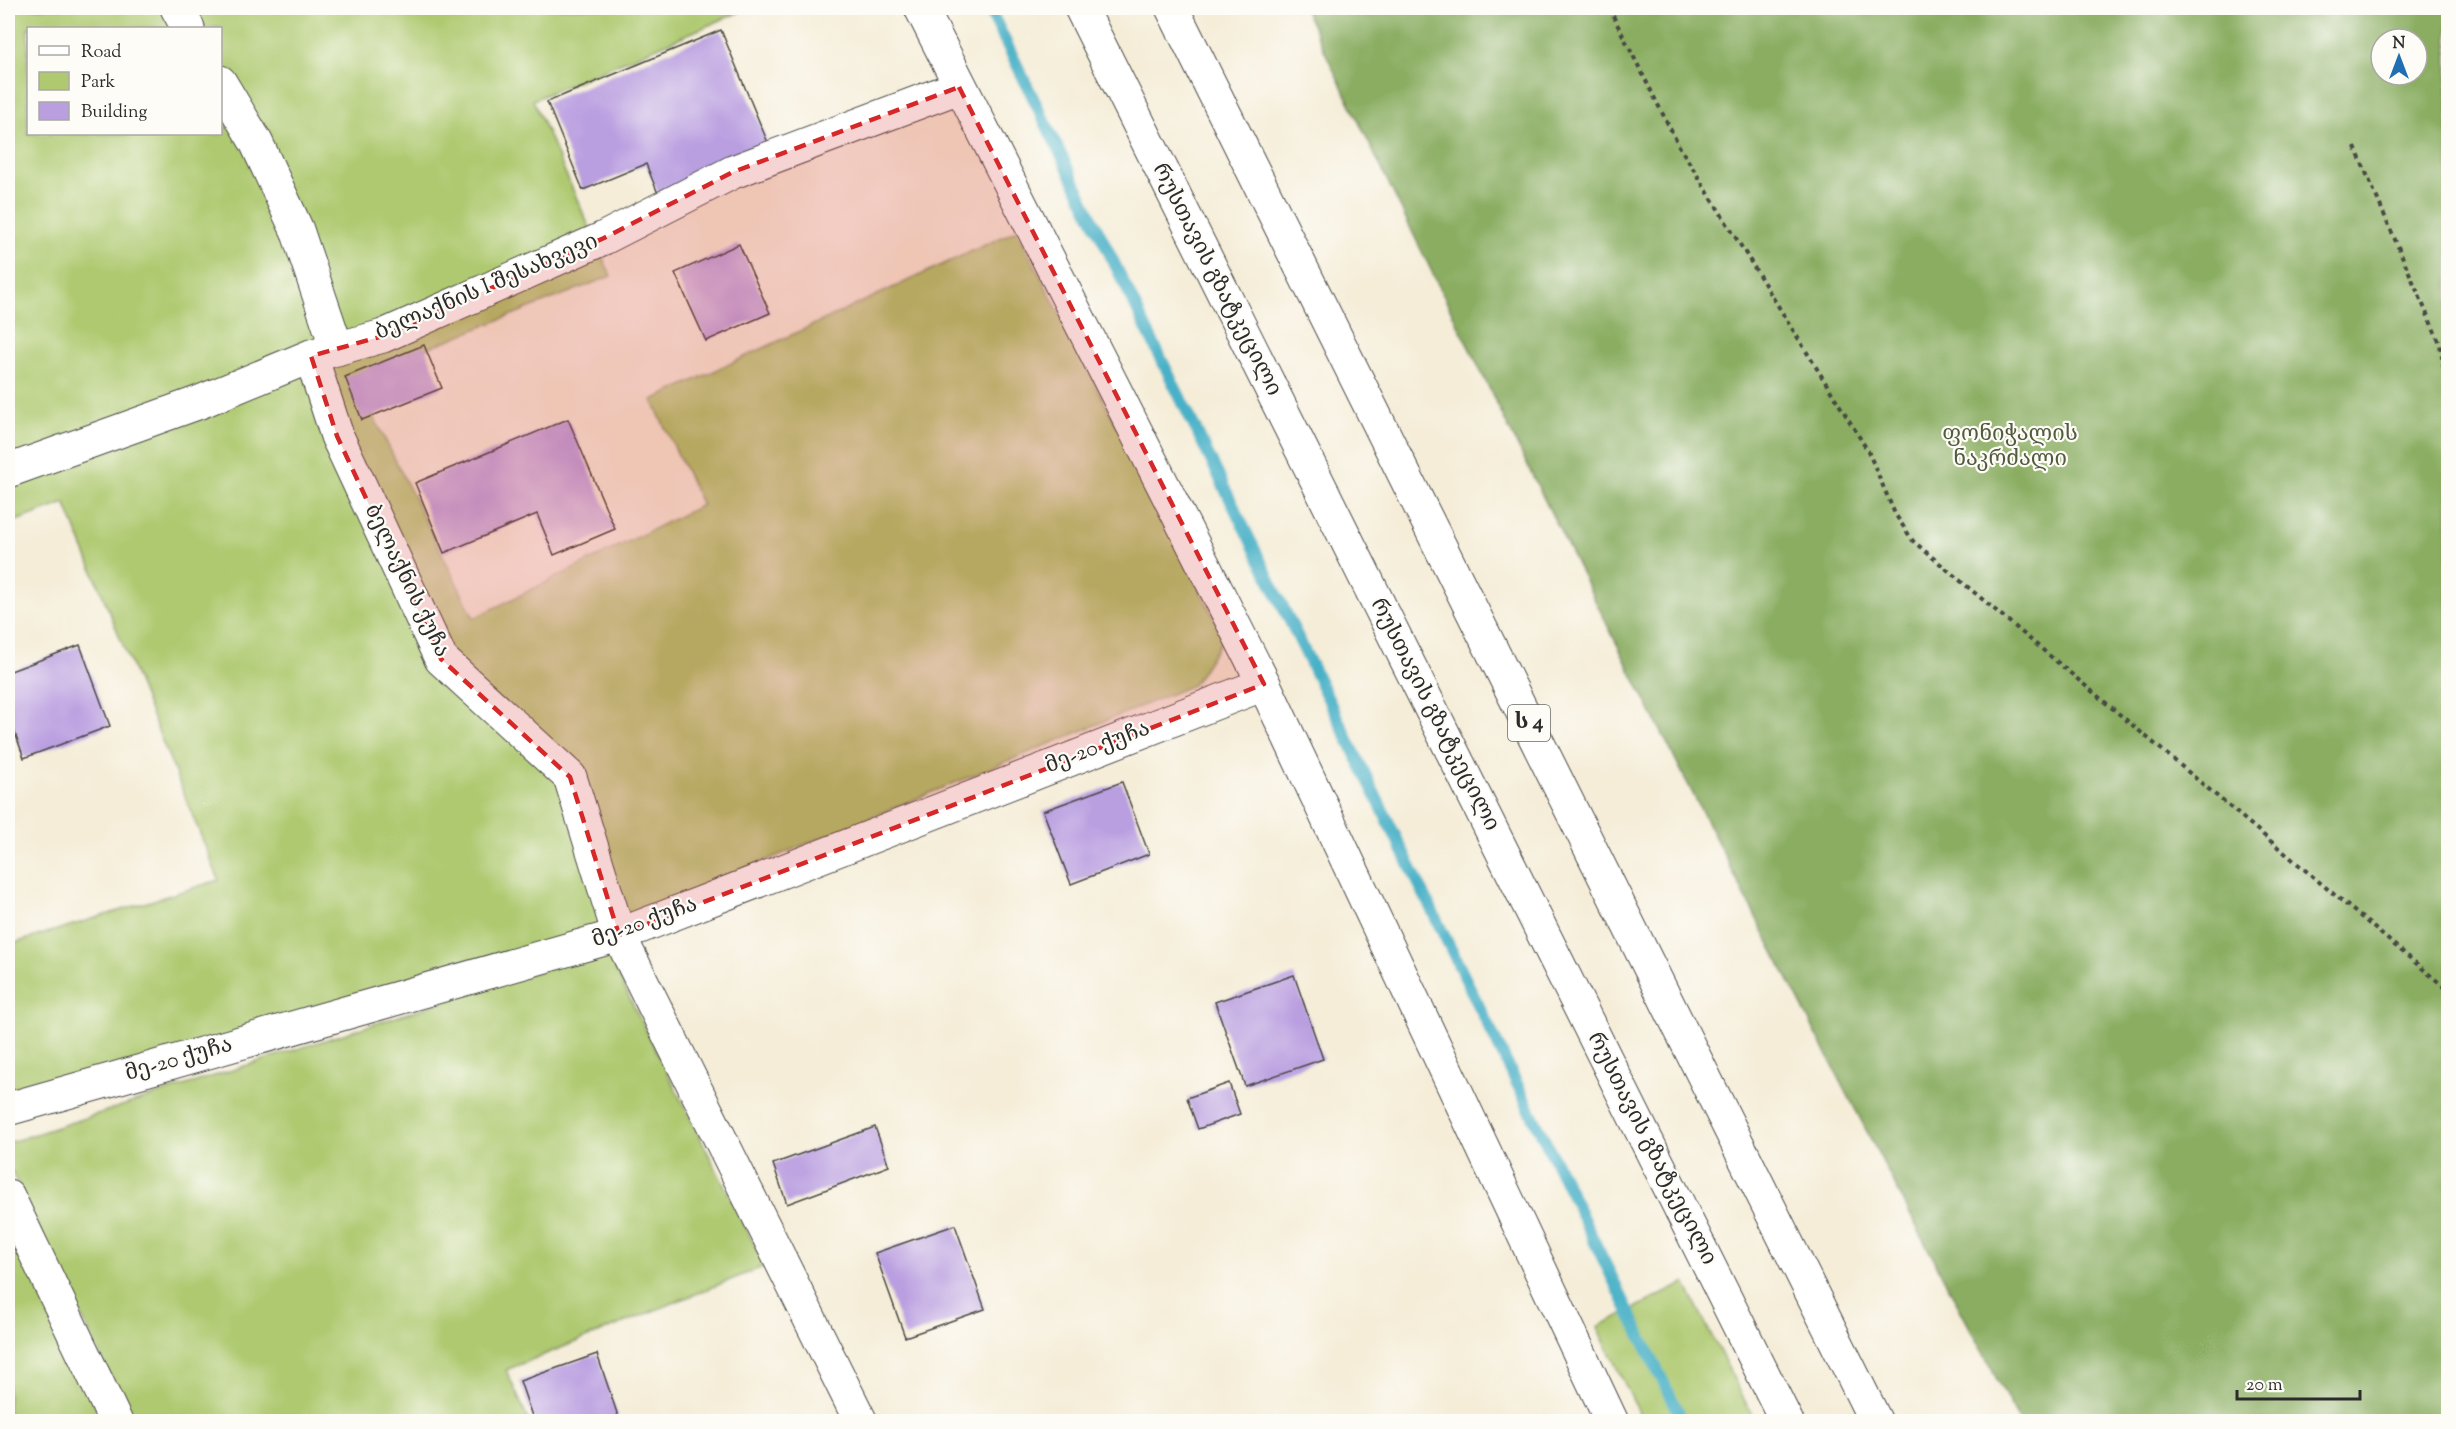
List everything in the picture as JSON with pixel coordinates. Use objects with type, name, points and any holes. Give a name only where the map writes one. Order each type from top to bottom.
[{"type":"main road","points":[[177,8],[187,27]]},
{"type":"main road","points":[[921,8],[959,87],[1264,684],[1612,1422]]},
{"type":"main road","name":"რუსთავის გზატკეცილი","points":[[1081,8],[1787,1422]]},
{"type":"main road","name":"ს 4","points":[[1177,17],[1876,1422]]},
{"type":"main road","name":"ბელაქნის ქუჩა","points":[[222,85],[256,142],[297,230],[324,352],[337,436],[441,658],[570,777],[619,935],[861,1422]]},
{"type":"main road","name":"ბელაქნის I შესახვევი","points":[[8,471],[200,402],[324,352],[383,336],[604,238],[733,172],[959,87]]},
{"type":"main road","name":"მე-20 ქუჩა","points":[[8,1108],[619,935],[1264,684]]},
{"type":"main road","points":[[8,1196],[116,1422]]},
{"type":"path","points":[[1609,8],[1679,146],[1869,451],[1895,514],[1913,541],[2448,990]]},
{"type":"path","points":[[2355,147],[2440,344],[2448,397]]},
{"type":"highlighted area","points":[[959,87],[1264,684],[619,935],[570,777],[441,659],[337,436],[311,356],[383,336],[604,238],[733,172]]},
{"type":"green space","points":[[8,8],[749,8],[533,100],[611,276],[354,377],[474,618],[702,505],[652,400],[1017,230],[1224,637],[1193,685],[592,932],[8,1102],[8,945],[219,880],[65,503],[8,524]]},
{"type":"green space","name":"ფონიჭალის ნაკრძალი","points":[[1304,8],[2448,8],[2448,1421],[2019,1421],[1744,895],[1477,364]]},
{"type":"green space","points":[[605,949],[765,1266],[506,1370],[529,1421],[132,1421],[8,1164],[8,1143]]},
{"type":"green space","points":[[8,1230],[103,1421],[8,1421]]},
{"type":"green space","points":[[1685,1283],[1755,1421],[1643,1421],[1597,1327]]},
{"type":"building","points":[[721,30],[771,150],[659,196],[646,164],[583,190],[547,102]]},
{"type":"building","points":[[739,244],[770,313],[706,341],[675,273]]},
{"type":"building","points":[[424,345],[442,388],[362,420],[345,377]]},
{"type":"building","points":[[568,419],[615,529],[554,555],[537,514],[444,553],[415,483]]},
{"type":"building","points":[[80,645],[110,726],[24,758],[8,713],[8,672]]},
{"type":"building","points":[[1122,782],[1149,854],[1071,884],[1043,811]]},
{"type":"building","points":[[1294,975],[1323,1059],[1245,1086],[1215,1002]]},
{"type":"building","points":[[1229,1083],[1240,1114],[1198,1129],[1187,1098]]},
{"type":"building","points":[[875,1127],[889,1166],[787,1204],[773,1164]]},
{"type":"building","points":[[955,1225],[985,1309],[905,1337],[875,1253]]},
{"type":"building","points":[[597,1354],[620,1422],[534,1422],[520,1381]]},
{"type":"waterway","points":[[989,8],[1683,1422]]}]
